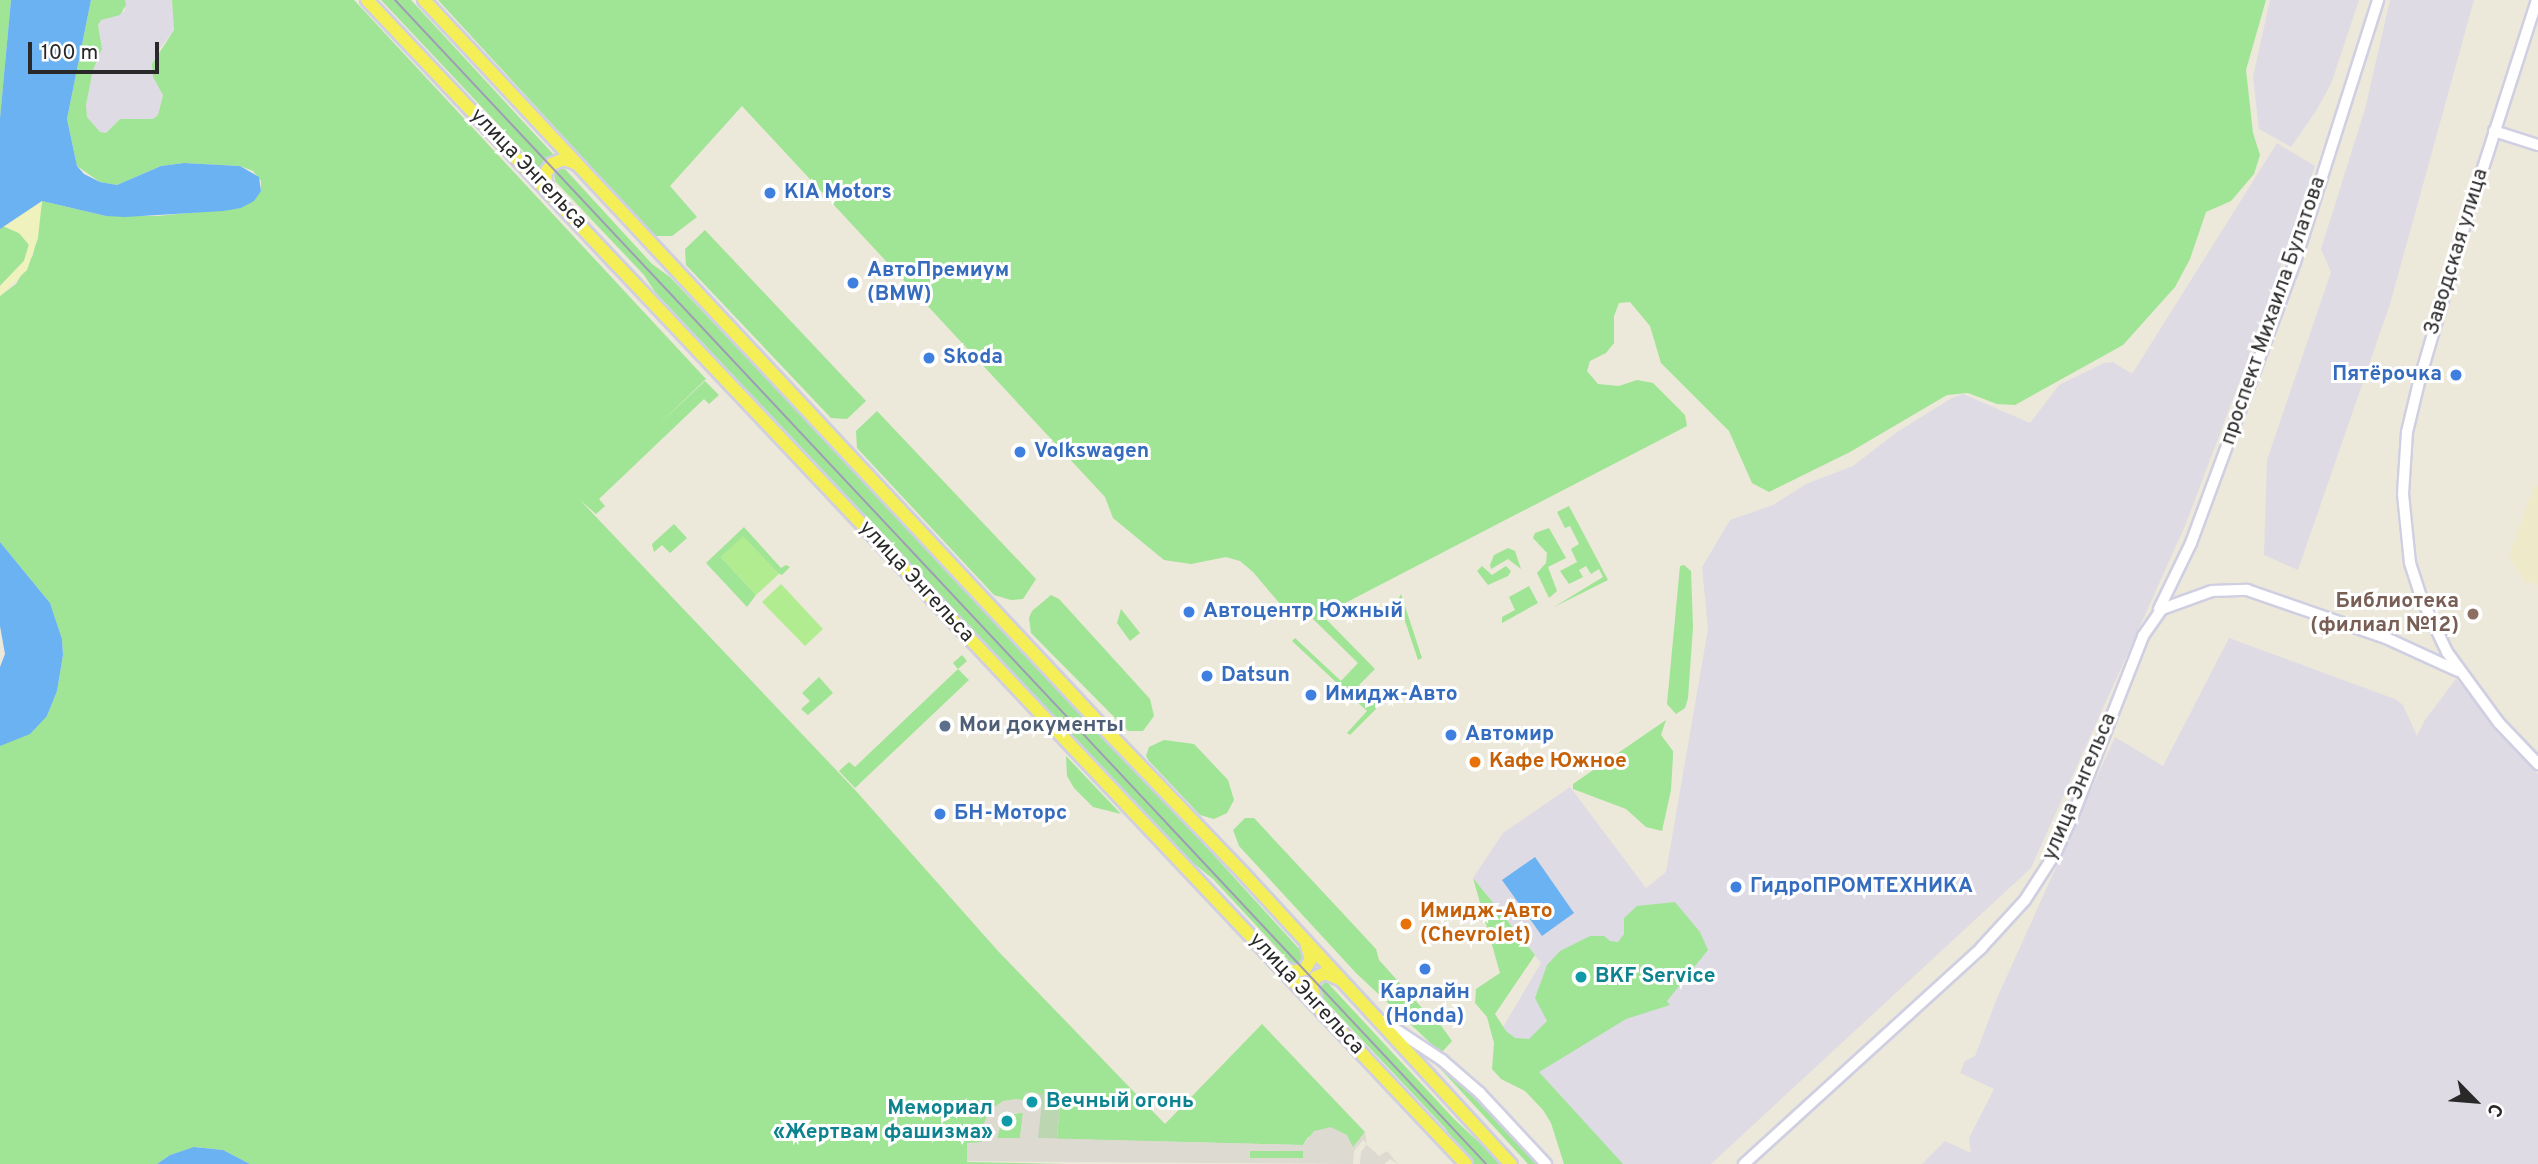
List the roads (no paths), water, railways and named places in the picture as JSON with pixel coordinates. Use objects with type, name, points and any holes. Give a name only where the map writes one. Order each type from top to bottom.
[{"type":"main road","name":"улица Энгельса","points":[[367,0],[1466,1164]]},
{"type":"main road","name":"улица Энгельса","points":[[424,0],[1300,934],[1511,1164]]},
{"type":"main road","points":[[547,188],[545,174],[552,164],[564,159],[576,163]]},
{"type":"main road","points":[[1275,961],[1293,972],[1305,969],[1311,959],[1310,951],[1300,934]]},
{"type":"main road","points":[[1323,1012],[1311,993],[1316,977],[1326,973],[1333,975],[1350,988]]},
{"type":"street","name":"проспект Михаила Булатова","points":[[2156,615],[2191,543],[2295,262],[2378,0]]},
{"type":"street","name":"Заводская улица","points":[[2537,0],[2494,131],[2420,378],[2403,461],[2403,515],[2410,563],[2436,630],[2459,671],[2499,723],[2538,764]]},
{"type":"street","points":[[2494,131],[2538,145]]},
{"type":"street","points":[[2156,615],[2167,606],[2202,594],[2247,590],[2420,652],[2435,643],[2436,630]]},
{"type":"street","name":"улица Энгельса","points":[[1744,1164],[1981,948],[2025,900],[2056,852],[2143,636],[2156,615]]},
{"type":"street","name":"Заводская улица","points":[[2420,652],[2459,671]]},
{"type":"street","points":[[1376,1017],[1442,1060],[1480,1093],[1546,1164]]},
{"type":"water","points":[[11,0],[91,0],[67,119],[77,166],[84,174],[100,182],[117,185],[161,166],[184,163],[240,166],[259,177],[261,191],[254,201],[241,208],[223,211],[125,217],[106,216],[42,201],[0,229],[0,118]]},
{"type":"water","points":[[0,542],[50,603],[62,639],[63,655],[57,691],[47,716],[30,734],[0,746],[0,667],[5,654],[0,626]]},
{"type":"water","points":[[1535,857],[1574,913],[1542,936],[1502,880]]},
{"type":"water","points":[[194,1147],[223,1150],[250,1164],[157,1164],[170,1155]]},
{"type":"tram line","points":[[395,0],[1486,1164]]},
{"type":"place","name":"KIA Motors","points":[[770,193]]},
{"type":"place","name":"АвтоПремиум (BMW)","points":[[853,283]]},
{"type":"place","name":"Skoda","points":[[929,358]]},
{"type":"place","name":"Пятёрочка","points":[[2456,375]]},
{"type":"place","name":"Volkswagen","points":[[1020,452]]},
{"type":"place","name":"Автоцентр Южный","points":[[1189,612]]},
{"type":"place","name":"Библиотека (филиал №12)","points":[[2473,614]]},
{"type":"place","name":"Datsun","points":[[1207,676]]},
{"type":"place","name":"Имидж-Авто","points":[[1311,695]]},
{"type":"place","name":"Мои документы","points":[[945,726]]},
{"type":"place","name":"Автомир","points":[[1451,735]]},
{"type":"place","name":"Кафе Южное","points":[[1475,762]]},
{"type":"place","name":"БН-Моторс","points":[[940,814]]},
{"type":"place","name":"ГидроПРОМТЕХНИКА","points":[[1736,887]]},
{"type":"place","name":"Имидж-Авто (Chevrolet)","points":[[1406,924]]},
{"type":"place","name":"Карлайн (Honda)","points":[[1425,969]]},
{"type":"place","name":"BKF Service","points":[[1581,977]]},
{"type":"place","name":"Вечный огонь","points":[[1032,1102]]},
{"type":"place","name":"Мемориал «Жертвам фашизма»","points":[[1007,1121]]}]
